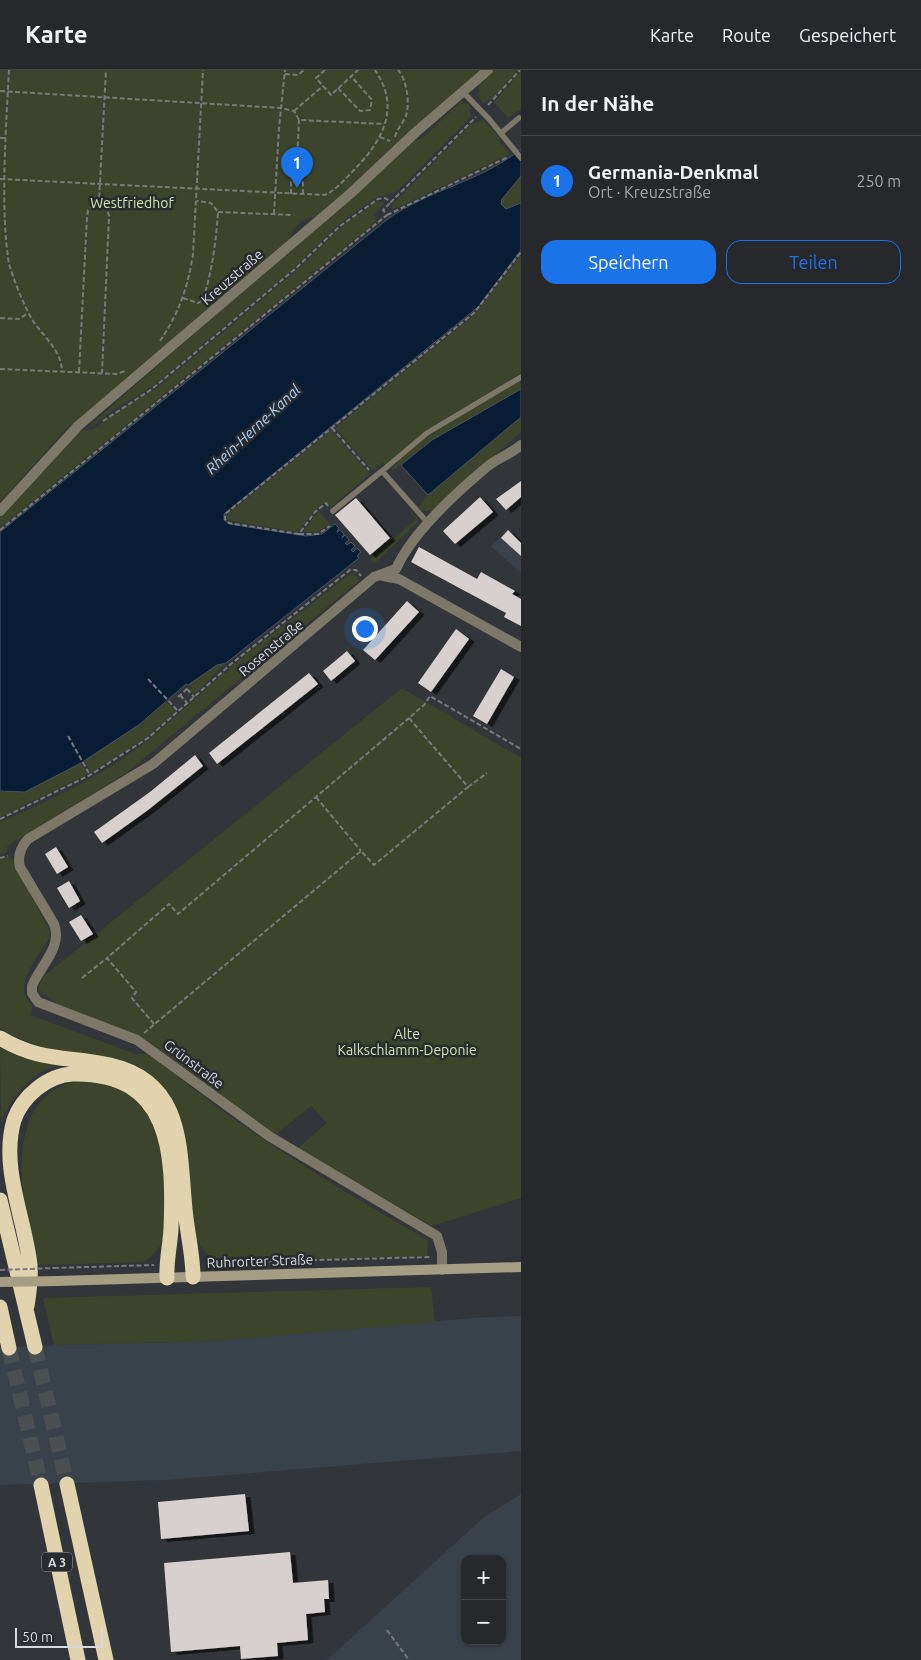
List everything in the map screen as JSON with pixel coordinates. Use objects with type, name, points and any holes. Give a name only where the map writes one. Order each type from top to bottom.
[{"type":"highway","points":[[0,1038],[34,1054],[122,1068],[145,1082],[162,1097],[178,1130],[187,1231],[193,1270]]},
{"type":"highway","points":[[26,1306],[30,1265],[9,1171],[13,1123],[19,1108],[42,1085],[68,1074],[110,1077],[128,1085],[146,1099],[162,1123],[168,1146],[171,1231],[166,1271]]},
{"type":"highway","points":[[0,1200],[35,1347]]},
{"type":"highway","points":[[0,1307],[10,1348]]},
{"type":"highway","name":"A 3","points":[[41,1484],[78,1660]]},
{"type":"highway","name":"A 3","points":[[67,1484],[106,1660]]},
{"type":"main road","name":"Ruhrorter Straße","points":[[0,1282],[57,1281],[193,1270],[442,1270],[521,1268]]},
{"type":"street","name":"Kreuzstraße","points":[[0,511],[78,426],[342,200],[462,91],[488,70]]},
{"type":"street","name":"Rosenstraße","points":[[20,853],[28,839],[153,764],[374,577],[396,569],[408,548],[428,523],[490,465],[521,445]]},
{"type":"street","points":[[381,576],[399,579],[521,647]]},
{"type":"street","name":"Grünstraße","points":[[20,853],[20,867],[54,924],[57,933],[55,945],[32,986],[33,996],[45,1006],[137,1040],[269,1136],[437,1236],[442,1252]]},
{"type":"street","points":[[442,1252],[442,1270]]},
{"type":"lane","points":[[462,91],[501,133],[521,158]]},
{"type":"lane","points":[[501,133],[519,118]]},
{"type":"lane","points":[[332,511],[375,478],[427,433],[521,376]]},
{"type":"lane","points":[[382,472],[428,523]]},
{"type":"path","points":[[9,70],[2,179],[2,226],[5,244],[12,273],[28,313],[58,353],[62,372]]},
{"type":"path","points":[[79,372],[87,217],[88,210],[98,201],[101,184],[106,70]]},
{"type":"path","points":[[157,346],[172,322],[183,298],[188,284],[193,254],[203,70]]},
{"type":"path","points":[[274,214],[285,70]]},
{"type":"path","points":[[285,74],[298,75],[304,70]]},
{"type":"path","points":[[324,70],[316,78],[332,94],[358,70]]},
{"type":"path","points":[[2,179],[321,196],[333,190],[373,150],[380,137],[387,106],[386,93],[382,81],[374,70]]},
{"type":"path","points":[[380,137],[392,141],[406,115],[406,86],[398,70]]},
{"type":"path","points":[[400,73],[404,70]]},
{"type":"path","points":[[387,215],[383,210],[482,112],[520,70]]},
{"type":"path","points":[[338,88],[360,111],[370,110],[372,100],[351,76]]},
{"type":"path","points":[[294,111],[323,86]]},
{"type":"path","points":[[0,91],[105,96],[281,108],[294,111],[299,120],[296,181]]},
{"type":"path","points":[[299,120],[384,124]]},
{"type":"path","points":[[0,138],[5,138]]},
{"type":"path","points":[[0,530],[387,215],[508,157]]},
{"type":"path","points":[[291,194],[291,181],[303,181],[303,195]]},
{"type":"path","points":[[136,399],[152,389],[295,269],[340,226],[378,199],[386,198],[391,202]]},
{"type":"path","points":[[98,201],[106,205],[109,216],[102,373]]},
{"type":"path","points":[[183,298],[198,303],[203,300],[210,276],[218,212],[211,203],[197,201]]},
{"type":"path","points":[[218,212],[293,215]]},
{"type":"path","points":[[330,526],[318,534],[299,534],[229,523],[225,519],[225,514],[474,313],[521,252]]},
{"type":"path","points":[[0,318],[19,319],[28,313]]},
{"type":"path","points":[[0,370],[116,374],[128,370]]},
{"type":"path","points":[[332,428],[375,478]]},
{"type":"path","points":[[299,534],[323,505]]},
{"type":"path","points":[[0,819],[90,775],[148,738],[231,664],[350,570],[356,570],[367,584]]},
{"type":"path","points":[[148,679],[178,712]]},
{"type":"path","points":[[187,703],[179,696],[188,688],[194,697]]},
{"type":"path","points":[[82,978],[169,904],[178,914],[409,718],[424,705],[430,696],[521,749]]},
{"type":"path","points":[[409,718],[468,787]]},
{"type":"path","points":[[68,736],[90,775]]},
{"type":"path","points":[[316,797],[374,865],[487,773]]},
{"type":"path","points":[[137,1040],[361,851]]},
{"type":"path","points":[[107,958],[136,992],[132,998],[154,1025]]},
{"type":"path","points":[[193,1270],[431,1257],[442,1252]]},
{"type":"path","points":[[0,1270],[54,1268],[166,1271]]},
{"type":"path","points":[[387,1630],[409,1660]]},
{"type":"shaded area","points":[[508,530],[521,543],[521,573],[491,546]]},
{"type":"shaded area","points":[[521,1316],[521,1451],[166,1480],[0,1485],[0,1347],[212,1341],[473,1318]]},
{"type":"shaded area","points":[[521,1494],[521,1660],[327,1660],[483,1518]]},
{"type":"green space","name":"Westfriedhof","points":[[0,70],[483,70],[320,216],[309,218],[299,224],[292,232],[288,244],[93,411],[68,427],[0,502]]},
{"type":"green space","points":[[493,70],[518,70],[495,97],[483,103],[478,96],[479,85]]},
{"type":"green space","points":[[521,71],[521,109],[508,118],[494,102]]},
{"type":"green space","points":[[461,101],[470,105],[471,117],[396,192],[377,197],[340,223],[294,268],[152,387],[116,408],[93,426],[88,427],[412,142],[424,137]]},
{"type":"green space","points":[[483,120],[500,138],[498,140],[510,154],[397,208],[393,208],[392,205],[470,125]]},
{"type":"green space","points":[[521,176],[521,203],[509,209],[503,208],[501,204],[502,199]]},
{"type":"green space","points":[[378,201],[385,203],[373,215],[377,221],[0,528],[0,516],[79,431],[94,429],[118,411],[154,390],[296,271],[342,226]]},
{"type":"green space","points":[[521,255],[521,373],[426,430],[385,465],[383,462],[373,471],[335,428],[474,315]]},
{"type":"green space","points":[[521,380],[521,389],[432,440],[391,472],[398,461],[429,436]]},
{"type":"green space","points":[[521,417],[521,432],[432,510],[422,511],[418,507],[428,495]]},
{"type":"green space","points":[[331,430],[370,474],[331,507],[326,501],[314,511],[298,532],[228,520],[226,517],[229,513]]},
{"type":"green space","points":[[319,511],[330,524],[317,532],[303,532]]},
{"type":"green space","points":[[411,511],[418,519],[418,522],[375,563],[370,560],[416,519]]},
{"type":"green space","points":[[353,572],[360,580],[125,774],[7,846],[8,851],[0,855],[0,822],[78,785],[134,751],[224,672],[226,674],[232,665]]},
{"type":"green space","points":[[226,663],[194,695],[189,690],[192,687],[188,685],[217,665]]},
{"type":"green space","name":"Alte Kalkschlamm-Deponie","points":[[402,688],[521,758],[521,1198],[432,1226],[297,1149],[327,1123],[311,1106],[275,1135],[145,1039],[63,1008],[39,990],[39,985],[44,976]]},
{"type":"green space","points":[[167,702],[176,711],[147,737],[91,773],[84,761],[140,724]]},
{"type":"green space","points":[[81,763],[88,774],[0,817],[0,791],[25,792]]},
{"type":"green space","points":[[10,856],[50,931],[49,938],[28,972],[25,982],[24,990],[27,999],[33,1006],[30,1015],[136,1054],[150,1054],[218,1108],[277,1148],[351,1195],[428,1240],[427,1256],[219,1262],[207,1254],[199,1243],[194,1230],[191,1216],[188,1151],[173,1103],[60,1053],[14,1037],[0,1028],[0,860]]},
{"type":"green space","points":[[0,1046],[26,1058],[61,1066],[38,1074],[24,1086],[8,1108],[1,1124]]},
{"type":"green space","points":[[87,1080],[108,1085],[134,1097],[147,1111],[156,1128],[164,1166],[166,1207],[165,1231],[162,1243],[153,1255],[144,1262],[35,1265],[29,1238],[22,1179],[23,1150],[28,1124],[40,1103],[59,1087]]},
{"type":"green space","points":[[431,1287],[435,1322],[212,1341],[54,1345],[43,1298]]},
{"type":"water","name":"Rhein-Herne-Kanal","points":[[521,149],[521,176],[502,199],[501,204],[506,209],[521,203],[521,250],[478,307],[224,514],[224,520],[229,524],[306,536],[322,534],[335,524],[339,528],[337,532],[340,530],[344,534],[342,538],[345,535],[349,540],[345,543],[347,545],[351,542],[355,546],[351,550],[353,552],[357,548],[361,552],[357,556],[359,558],[226,663],[217,665],[188,685],[186,684],[140,724],[81,763],[25,792],[0,791],[0,532],[388,219],[420,200],[472,178],[506,160]]},
{"type":"water","points":[[521,389],[521,417],[428,495],[401,465],[432,440]]},
{"type":"building","points":[[521,481],[521,497],[506,510],[496,499]]},
{"type":"building","points":[[480,497],[493,512],[455,544],[443,531]]},
{"type":"building","points":[[356,498],[390,538],[370,555],[335,515]]},
{"type":"building","points":[[508,530],[521,543],[521,556],[501,538]]},
{"type":"building","points":[[419,547],[477,579],[481,572],[515,591],[512,594],[521,599],[521,626],[504,617],[506,613],[411,562]]},
{"type":"building","points":[[407,601],[419,612],[375,660],[363,650]]},
{"type":"building","points":[[456,629],[469,639],[431,692],[418,683]]},
{"type":"building","points":[[347,651],[355,661],[331,681],[323,671]]},
{"type":"building","points":[[501,669],[514,677],[487,724],[473,716]]},
{"type":"building","points":[[309,673],[318,684],[217,764],[209,753]]},
{"type":"building","points":[[195,755],[203,766],[148,810],[102,843],[94,832],[150,792]]},
{"type":"building","points":[[56,847],[68,867],[57,874],[45,854]]},
{"type":"building","points":[[69,881],[80,901],[69,908],[57,888]]},
{"type":"building","points":[[81,915],[93,934],[81,941],[69,922]]},
{"type":"building","points":[[245,1494],[249,1531],[161,1539],[158,1502]]},
{"type":"building","points":[[290,1552],[293,1583],[328,1580],[329,1599],[324,1599],[325,1612],[306,1614],[308,1640],[277,1643],[278,1656],[241,1659],[240,1646],[171,1652],[164,1563]]},
{"type":"tunnel","points":[[35,1347],[67,1484]]},
{"type":"tunnel","points":[[9,1348],[41,1485]]},
{"type":"place","name":"Germania-Denkmal","points":[[297,188]]}]
